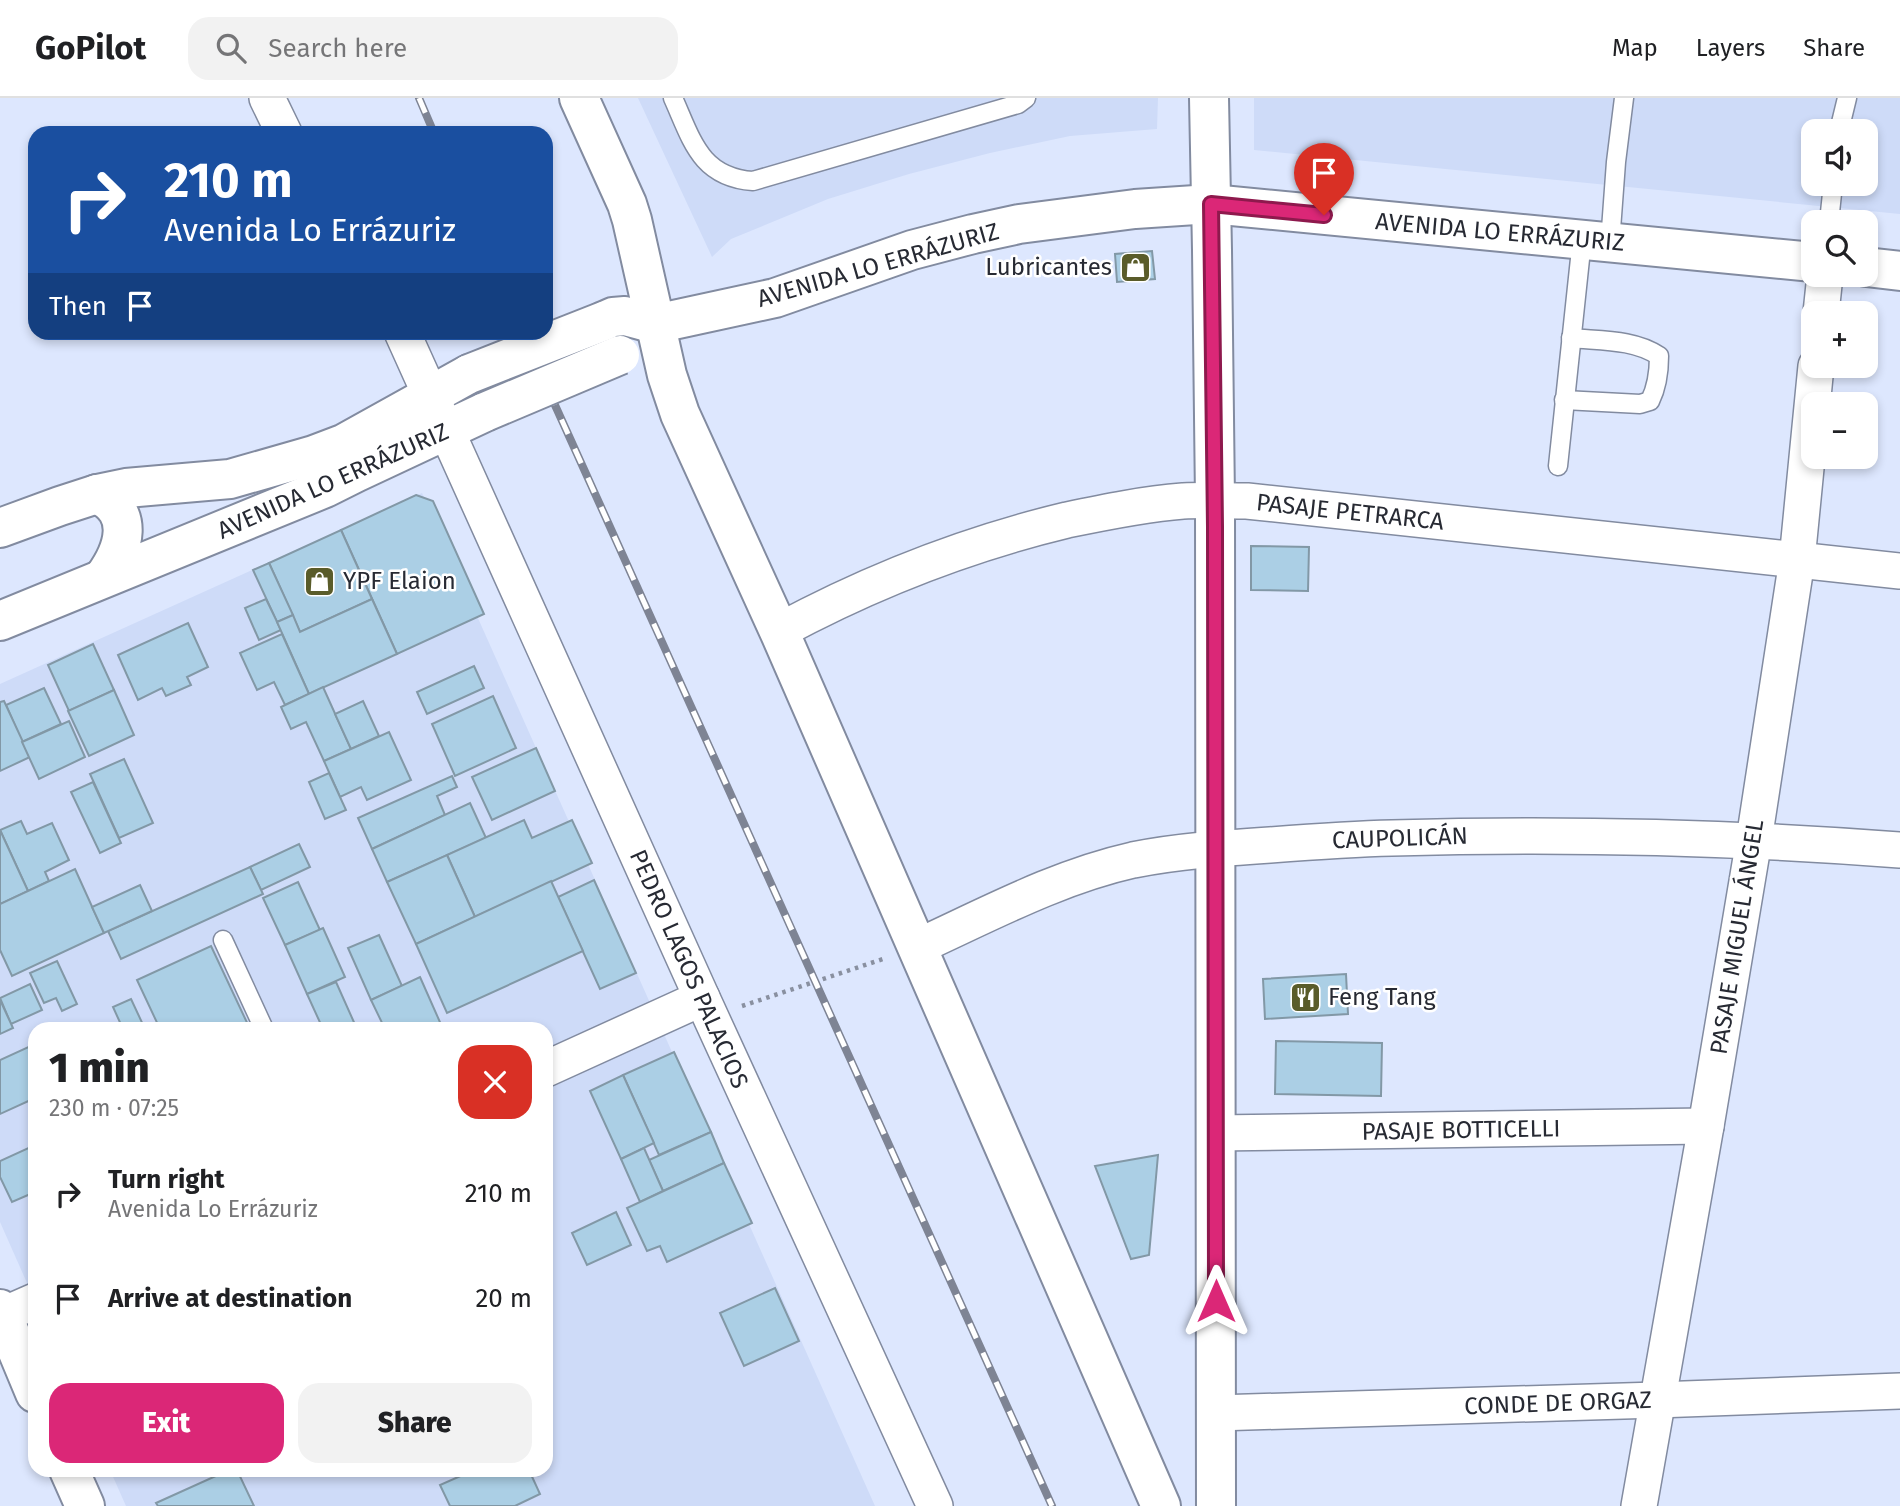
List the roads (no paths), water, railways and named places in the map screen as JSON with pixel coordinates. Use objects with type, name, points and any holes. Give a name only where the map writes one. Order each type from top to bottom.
[{"type":"main road","points":[[579,98],[627,204],[676,405],[779,631],[1161,1506]]},
{"type":"main road","points":[[1209,98],[1215,500],[1216,1506]]},
{"type":"main road","name":"AVENIDA LO ERRÁZURIZ","points":[[0,528],[97,494],[139,487],[230,479],[314,455],[344,444],[470,374],[613,317],[625,316],[655,324],[775,298],[912,250],[973,233],[1030,222],[1103,212],[1211,204],[1801,261]]},
{"type":"main road","points":[[1878,268],[1900,271]]},
{"type":"main road","name":"AVENIDA LO ERRÁZURIZ","points":[[0,621],[325,488],[485,412],[620,355],[642,340],[655,324]]},
{"type":"main road","points":[[97,494],[113,504],[122,520],[123,529],[115,562],[104,577]]},
{"type":"main road","points":[[13,1308],[28,1366]]},
{"type":"main road","points":[[72,1477],[85,1506]]},
{"type":"street","points":[[267,98],[281,126]]},
{"type":"street","name":"PEDRO LAGOS PALACIOS","points":[[406,340],[706,1007],[935,1506]]},
{"type":"street","name":"PASAJE MIGUEL ÁNGEL","points":[[1640,1506],[1754,840],[1797,560],[1815,378]]},
{"type":"street","name":"PASAJE PETRARCA","points":[[779,631],[883,581],[1025,531],[1120,509],[1182,501],[1215,500],[1279,505],[1900,572]]},
{"type":"street","name":"CAUPOLICÁN","points":[[917,947],[1070,878],[1133,860],[1216,848],[1354,839],[1623,835],[1900,850]]},
{"type":"street","points":[[553,1066],[706,1007]]},
{"type":"street","name":"PASAJE BOTTICELLI","points":[[1215,1133],[1706,1126]]},
{"type":"street","name":"CONDE DE ORGAZ","points":[[1216,1413],[1900,1391]]},
{"type":"lane","points":[[673,98],[703,159],[725,175],[753,181],[1018,104],[1026,98]]},
{"type":"lane","points":[[1558,466],[1571,338],[1596,241],[1624,98]]},
{"type":"lane","points":[[1842,119],[1847,98]]},
{"type":"lane","points":[[1564,400],[1640,404],[1650,401],[1659,370],[1659,356],[1638,345],[1571,338]]},
{"type":"lane","points":[[223,940],[261,1022]]},
{"type":"railway","points":[[419,98],[431,126]]},
{"type":"railway","points":[[526,340],[1052,1506]]},
{"type":"place","name":"Lubricantes","points":[[1135,267]]},
{"type":"place","name":"YPF Elaion","points":[[320,581]]},
{"type":"place","name":"Feng Tang","points":[[1305,997]]}]
